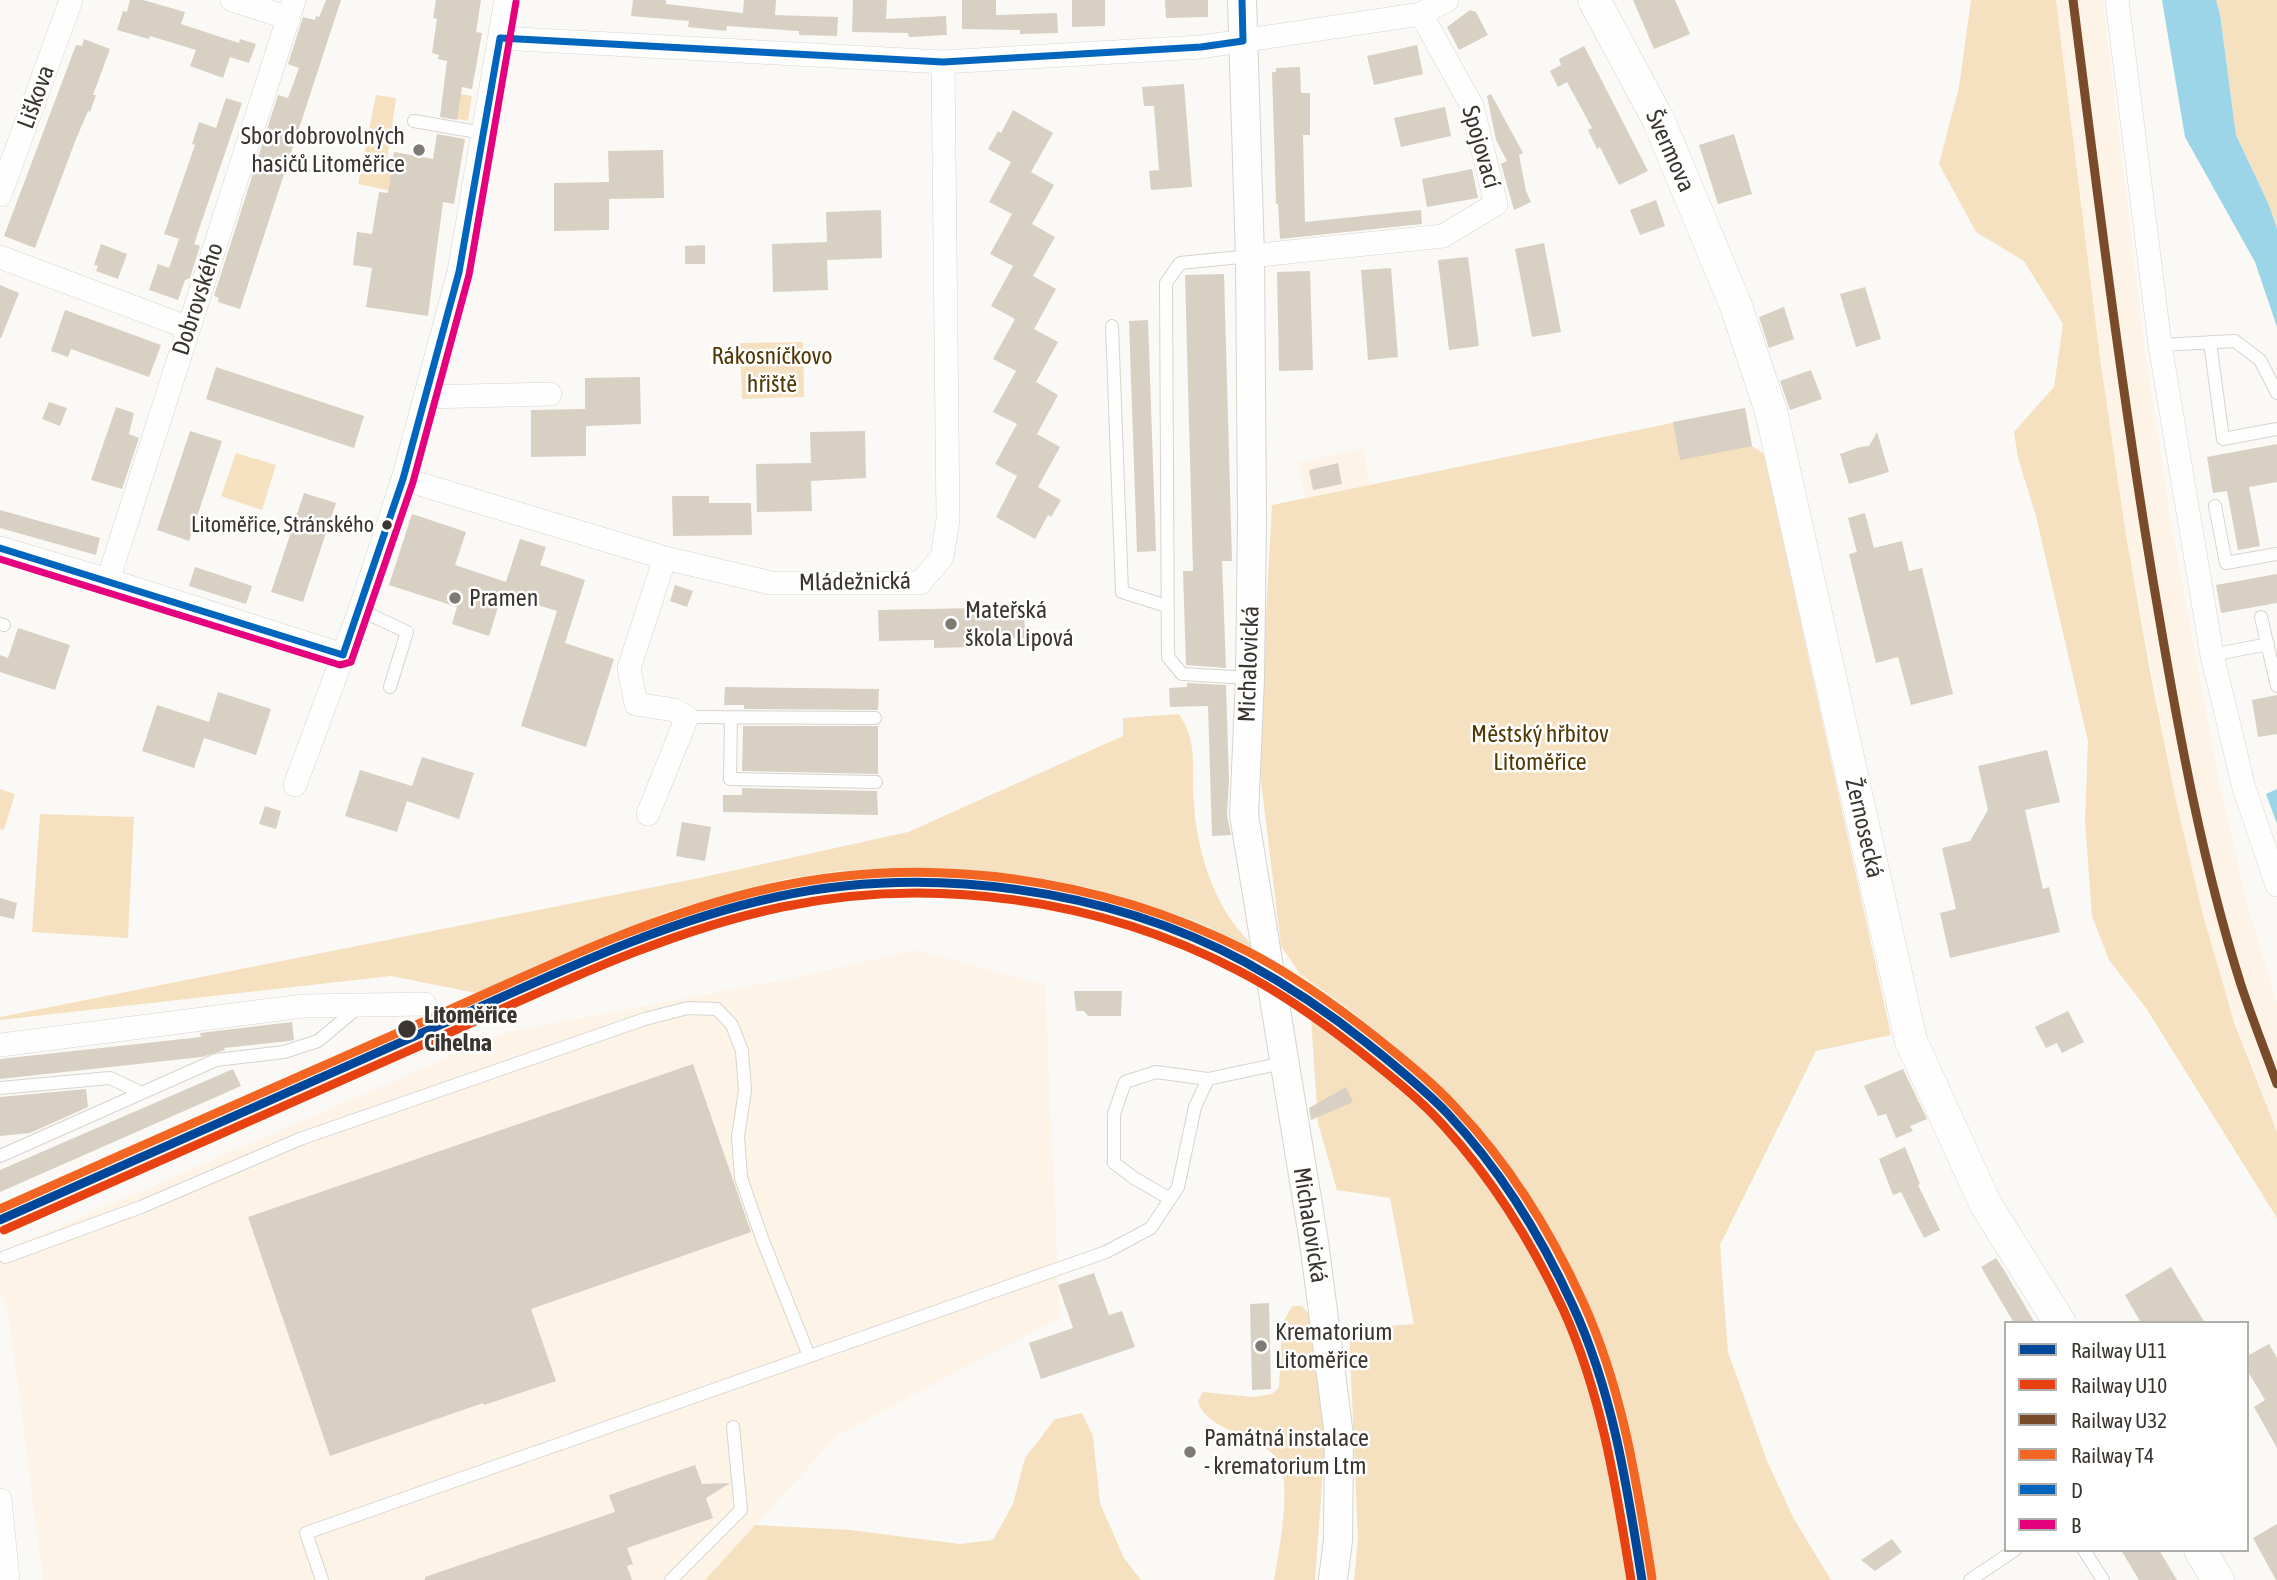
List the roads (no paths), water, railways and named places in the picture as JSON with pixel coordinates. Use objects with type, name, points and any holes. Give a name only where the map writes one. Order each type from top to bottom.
[{"type":"main road","name":"Švermova","points":[[1594,0],[1658,119],[1736,306]]},
{"type":"main road","name":"Žernosecká","points":[[1736,306],[1771,411],[1911,1041],[1986,1205],[2059,1321]]},
{"type":"main road","points":[[2201,1552],[2218,1580]]},
{"type":"street","name":"Liškova","points":[[0,195],[71,0]]},
{"type":"street","points":[[232,0],[291,9]]},
{"type":"street","points":[[295,785],[360,610],[403,479],[459,272],[506,0]]},
{"type":"street","name":"Michalovická","points":[[1242,0],[1250,256],[1252,518],[1250,678],[1244,815],[1314,1242],[1339,1436],[1338,1540],[1332,1580]]},
{"type":"street","points":[[500,38],[943,62],[1201,47],[1422,14],[1447,0]]},
{"type":"street","points":[[2117,0],[2160,345],[2211,654],[2244,788],[2277,885]]},
{"type":"street","name":"Dobrovského","points":[[108,580],[291,9]]},
{"type":"street","name":"Spojovací","points":[[1250,256],[1443,236],[1496,204],[1472,106],[1422,14]]},
{"type":"street","name":"Mládežnická","points":[[403,479],[665,558],[771,583],[920,583],[942,557],[948,520],[943,62]]},
{"type":"street","points":[[0,257],[189,328]]},
{"type":"street","points":[[425,397],[550,394]]},
{"type":"street","points":[[0,548],[343,655]]},
{"type":"street","points":[[648,814],[687,718],[674,710],[636,704],[629,668],[665,558]]},
{"type":"street","points":[[0,1045],[303,1006],[425,1004]]},
{"type":"street","points":[[0,1500],[8,1580]]},
{"type":"lane","points":[[414,121],[484,133]]},
{"type":"lane","points":[[1250,256],[1180,263],[1166,283],[1168,657],[1182,674],[1250,678]]},
{"type":"lane","points":[[1112,326],[1122,592],[1167,606]]},
{"type":"lane","points":[[2160,345],[2235,341],[2260,360],[2277,393]]},
{"type":"lane","points":[[2210,342],[2223,439],[2277,429]]},
{"type":"lane","points":[[2216,506],[2226,563],[2277,554]]},
{"type":"lane","points":[[360,610],[407,632],[390,687]]},
{"type":"lane","points":[[2261,617],[2277,685]]},
{"type":"lane","points":[[2211,654],[2268,644]]},
{"type":"lane","points":[[687,718],[875,718]]},
{"type":"lane","points":[[731,718],[730,779],[876,782]]},
{"type":"lane","points":[[0,1156],[216,1060],[284,1052],[318,1041],[360,1006]]},
{"type":"lane","points":[[5,1257],[141,1207],[300,1139],[645,1019],[688,1008],[717,1009],[732,1025],[742,1051],[745,1091],[738,1136],[741,1178],[809,1356]]},
{"type":"lane","points":[[1170,1199],[1114,1163],[1114,1114],[1125,1082],[1156,1072],[1208,1079],[1283,1063]]},
{"type":"lane","points":[[0,1088],[110,1078],[142,1093]]},
{"type":"lane","points":[[322,1580],[306,1533],[1106,1252],[1151,1228],[1178,1187],[1195,1107],[1208,1079]]},
{"type":"lane","points":[[671,1580],[741,1510],[733,1427]]},
{"type":"lane","points":[[1970,1580],[2012,1552]]},
{"type":"lane","points":[[2085,1552],[2104,1580]]},
{"type":"water","points":[[2162,0],[2216,0],[2236,135],[2269,205],[2277,229],[2277,327],[2255,262],[2185,137]]},
{"type":"water","points":[[2277,789],[2277,824],[2266,794]]},
{"type":"rail line","name":"U32","points":[[2073,0],[2123,386],[2175,709],[2204,848],[2227,940],[2277,1084]]},
{"type":"rail line","name":"T4","points":[[0,1209],[600,943],[727,899],[831,878],[891,873],[952,873],[1013,879],[1074,890],[1133,905],[1190,925],[1280,969],[1361,1026],[1437,1089],[1494,1152],[1543,1225],[1571,1276],[1597,1335],[1627,1438],[1652,1578]]},
{"type":"rail line","name":"U11","points":[[0,1220],[601,954],[731,908],[834,887],[894,883],[1016,889],[1076,900],[1135,916],[1192,937],[1245,962],[1277,981],[1339,1021],[1419,1086],[1466,1134],[1518,1204],[1533,1229],[1561,1280],[1587,1339],[1599,1372],[1617,1440],[1642,1580]]},
{"type":"rail line","name":"U10","points":[[4,1230],[567,980],[694,931],[782,907],[839,898],[898,893],[956,894],[1073,910],[1184,946],[1269,988],[1329,1028],[1392,1077],[1414,1096],[1462,1147],[1525,1236],[1551,1284],[1577,1342],[1606,1442],[1631,1580]]},
{"type":"place","name":"Sbor dobrovolných hasičů Litoměřice","points":[[419,150]]},
{"type":"place","name":"Litoměřice, Stránského","points":[[387,525]]},
{"type":"place","name":"Pramen","points":[[455,598]]},
{"type":"place","name":"Mateřská škola Lipová","points":[[951,624]]},
{"type":"place","name":"Litoměřice Cihelna","points":[[407,1029]]},
{"type":"place","name":"Krematorium Litoměřice","points":[[1261,1346]]},
{"type":"place","name":"Památná instalace - krematorium Ltm","points":[[1190,1452]]},
{"type":"park label","name":"Rákosníčkovo hřiště","points":[[772,370]]},
{"type":"park label","name":"Městský hřbitov Litoměřice","points":[[1540,748]]}]
